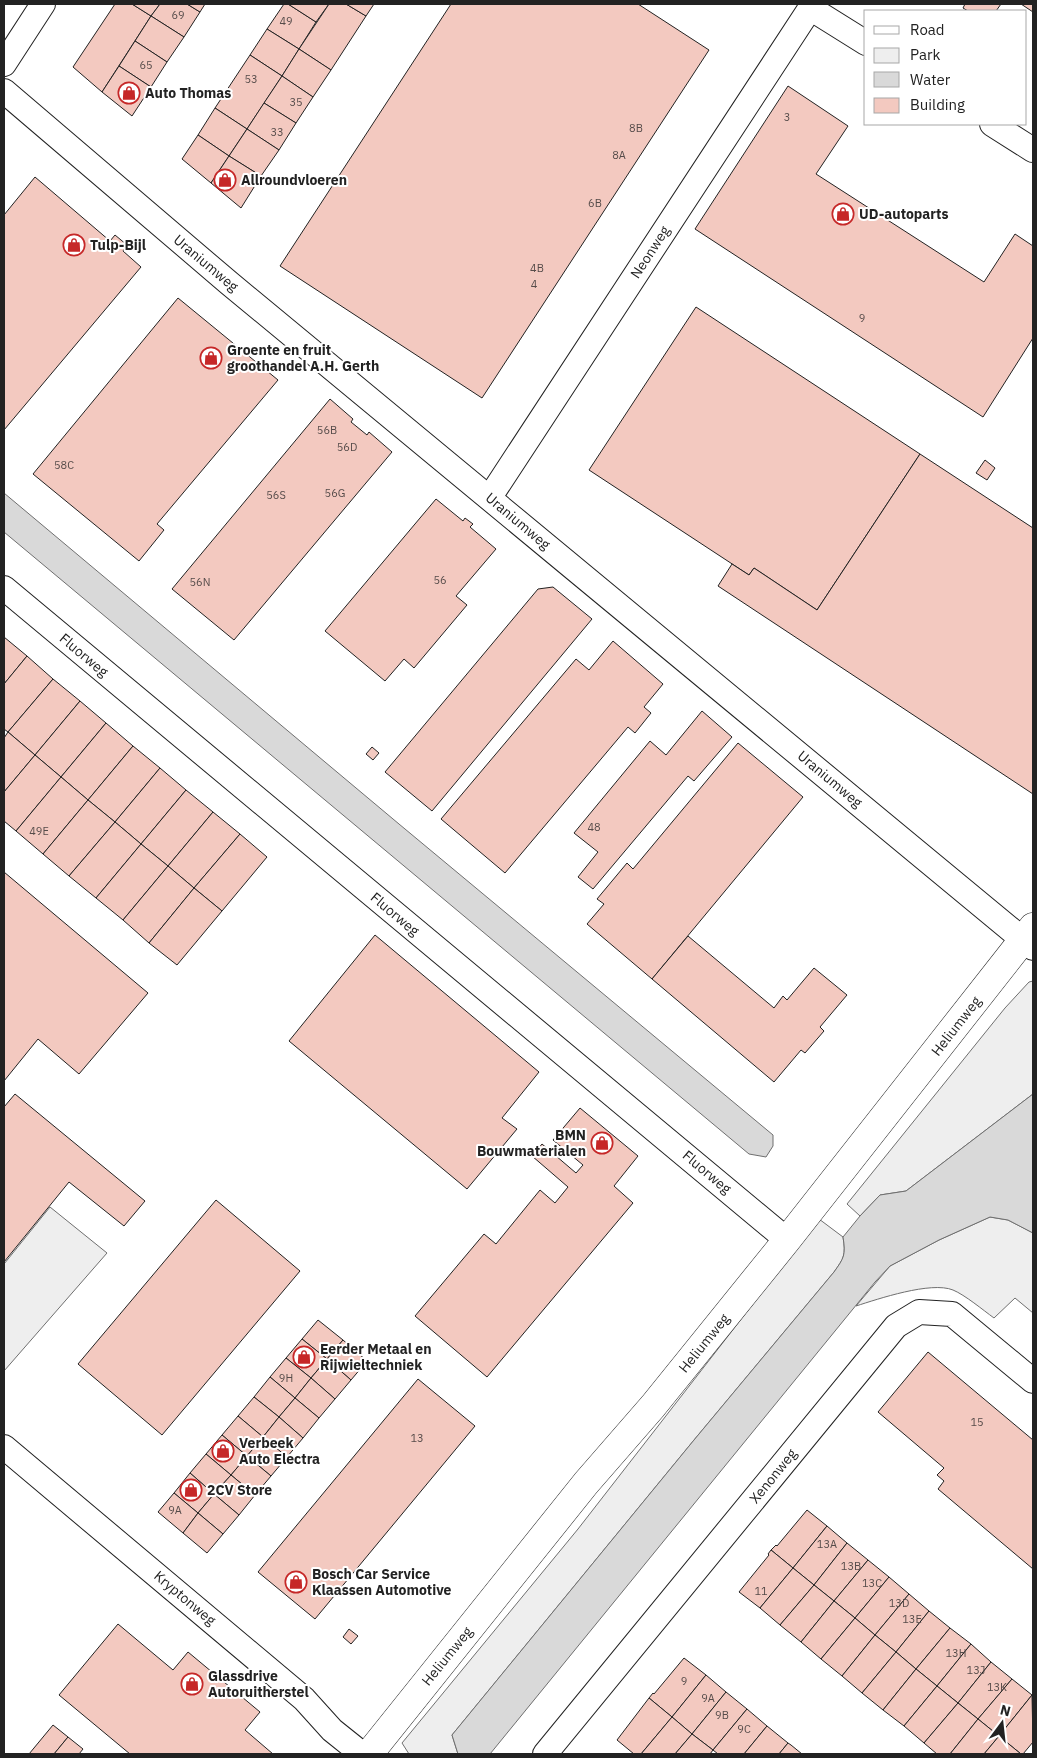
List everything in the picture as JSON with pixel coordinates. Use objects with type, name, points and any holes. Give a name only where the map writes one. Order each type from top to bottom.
[{"type":"street","points":[[4,64],[43,4]]},
{"type":"street","name":"Neonweg","points":[[490,497],[811,6],[864,42]]},
{"type":"street","name":"Uraniumweg","points":[[4,91],[229,283],[1030,938]]},
{"type":"street","points":[[994,125],[1033,150]]},
{"type":"street","name":"Fluorweg","points":[[4,588],[787,1240]]},
{"type":"street","name":"Heliumweg","points":[[369,1754],[586,1483],[653,1406],[1030,938]]},
{"type":"street","name":"Xenonweg","points":[[544,1754],[896,1326],[919,1312],[952,1314],[1033,1381]]},
{"type":"street","name":"Kryptonweg","points":[[4,1447],[297,1693],[332,1730],[362,1754]]},
{"type":"green space","points":[[1033,981],[1033,1094],[906,1191],[880,1195],[860,1216],[847,1204],[1005,1008],[1029,982]]},
{"type":"green space","points":[[50,1207],[107,1253],[4,1371],[4,1264]]},
{"type":"green space","points":[[990,1217],[1008,1220],[1033,1233],[1033,1313],[1015,1298],[994,1318],[963,1295],[943,1288],[918,1289],[856,1306],[890,1266],[939,1240]]},
{"type":"green space","points":[[819,1219],[843,1237],[843,1256],[834,1272],[452,1735],[458,1754],[409,1754],[402,1743],[578,1529]]},
{"type":"water","points":[[4,493],[773,1135],[773,1146],[766,1157],[749,1154],[4,532]]},
{"type":"water","points":[[1033,1094],[1033,1233],[1008,1220],[990,1217],[939,1240],[890,1266],[490,1754],[458,1754],[452,1735],[834,1272],[843,1256],[843,1237],[860,1216],[880,1195],[906,1191]]},
{"type":"building","points":[[115,4],[132,4],[151,16],[102,92],[73,67]]},
{"type":"building","points":[[132,4],[160,4],[151,16]]},
{"type":"building","points":[[160,4],[187,4],[200,12],[184,37],[151,16]]},
{"type":"building","points":[[187,4],[205,4],[200,12]]},
{"type":"building","points":[[284,4],[288,4],[316,22],[299,49],[267,29]]},
{"type":"building","points":[[288,4],[329,4],[316,22]]},
{"type":"building","points":[[329,4],[346,4],[366,16],[331,70],[299,49]]},
{"type":"building","points":[[346,4],[374,4],[366,16]]},
{"type":"building","points":[[451,4],[638,4],[709,50],[482,398],[280,266]]},
{"type":"building","points":[[965,4],[1001,4],[997,10],[966,10],[963,8]]},
{"type":"building","points":[[1021,4],[1033,4],[1033,12]]},
{"type":"building","points":[[151,16],[184,37],[167,62],[135,41]]},
{"type":"building","points":[[267,29],[299,49],[282,76],[250,55]]},
{"type":"building","points":[[135,41],[167,62],[151,87],[119,66]]},
{"type":"building","points":[[299,49],[331,70],[313,97],[282,76]]},
{"type":"building","points":[[250,55],[282,76],[247,129],[215,108]]},
{"type":"building","points":[[119,66],[151,87],[132,116],[102,92]]},
{"type":"building","points":[[282,76],[313,97],[296,123],[264,103]]},
{"type":"building","points":[[788,86],[848,126],[816,174],[984,282],[1015,234],[1033,246],[1033,338],[983,417],[695,229]]},
{"type":"building","points":[[264,103],[296,123],[279,150],[247,129]]},
{"type":"building","points":[[215,108],[247,129],[229,156],[198,135]]},
{"type":"building","points":[[247,129],[279,150],[261,176],[229,156]]},
{"type":"building","points":[[198,135],[229,156],[211,183],[182,159]]},
{"type":"building","points":[[229,156],[261,176],[241,208],[211,183]]},
{"type":"building","points":[[35,177],[110,241],[115,235],[127,245],[123,251],[141,267],[4,430],[4,215]]},
{"type":"building","points":[[178,298],[278,380],[157,524],[164,530],[139,561],[33,474]]},
{"type":"building","points":[[696,307],[920,454],[817,610],[754,568],[749,575],[589,470]]},
{"type":"building","points":[[330,399],[353,419],[351,422],[367,435],[369,432],[392,452],[234,640],[172,589]]},
{"type":"building","points":[[920,454],[1033,528],[1033,794],[718,586],[732,564],[749,575],[754,568],[817,610]]},
{"type":"building","points":[[985,460],[995,468],[987,480],[976,473]]},
{"type":"building","points":[[436,499],[463,521],[465,518],[473,524],[470,527],[496,549],[456,596],[467,605],[414,668],[404,659],[385,681],[325,631]]},
{"type":"building","points":[[553,587],[592,619],[432,811],[385,772],[538,589]]},
{"type":"building","points":[[4,637],[27,656],[4,684]]},
{"type":"building","points":[[613,641],[663,684],[644,707],[651,713],[635,733],[628,727],[505,873],[441,819],[576,659],[589,670]]},
{"type":"building","points":[[27,656],[53,679],[8,732],[4,729],[4,684]]},
{"type":"building","points":[[53,679],[80,701],[35,755],[8,732]]},
{"type":"building","points":[[80,701],[106,723],[61,777],[35,755]]},
{"type":"building","points":[[702,711],[732,737],[694,781],[688,776],[593,889],[578,877],[598,852],[574,833],[650,741],[666,755]]},
{"type":"building","points":[[106,723],[133,746],[88,800],[61,777]]},
{"type":"building","points":[[8,732],[35,755],[4,792],[4,738]]},
{"type":"building","points":[[738,743],[803,797],[652,979],[587,924],[604,904],[597,899],[627,863],[633,869]]},
{"type":"building","points":[[133,746],[160,768],[115,822],[88,800]]},
{"type":"building","points":[[372,747],[379,753],[373,760],[366,754]]},
{"type":"building","points":[[35,755],[61,777],[16,831],[4,821],[4,792]]},
{"type":"building","points":[[160,768],[186,790],[141,844],[115,822]]},
{"type":"building","points":[[61,777],[88,800],[43,854],[16,831]]},
{"type":"building","points":[[186,790],[213,812],[168,866],[141,844]]},
{"type":"building","points":[[88,800],[115,822],[69,876],[43,854]]},
{"type":"building","points":[[213,812],[240,834],[194,888],[168,866]]},
{"type":"building","points":[[115,822],[141,844],[96,898],[69,876]]},
{"type":"building","points":[[240,834],[267,857],[222,911],[194,888]]},
{"type":"building","points":[[141,844],[168,866],[123,920],[96,898]]},
{"type":"building","points":[[168,866],[194,888],[149,943],[123,920]]},
{"type":"building","points":[[4,872],[148,993],[79,1074],[38,1039],[4,1081]]},
{"type":"building","points":[[194,888],[222,911],[177,965],[149,943]]},
{"type":"building","points":[[375,935],[539,1072],[502,1118],[517,1129],[467,1189],[289,1041]]},
{"type":"building","points":[[688,936],[774,1008],[783,996],[787,1000],[814,968],[847,995],[820,1027],[824,1031],[805,1053],[801,1050],[774,1082],[652,979]]},
{"type":"building","points":[[15,1094],[145,1201],[124,1226],[69,1182],[4,1262],[4,1107]]},
{"type":"building","points":[[580,1108],[638,1156],[614,1186],[633,1203],[487,1377],[415,1316],[484,1234],[496,1244],[540,1190],[555,1203],[568,1187],[532,1156],[542,1144],[576,1173],[583,1165],[553,1140]]},
{"type":"building","points":[[216,1200],[300,1271],[162,1435],[78,1364]]},
{"type":"building","points":[[318,1320],[343,1340],[327,1359],[302,1339]]},
{"type":"building","points":[[302,1339],[327,1359],[311,1378],[286,1358]]},
{"type":"building","points":[[343,1340],[367,1361],[351,1380],[327,1359]]},
{"type":"building","points":[[928,1352],[1033,1440],[1033,1569],[938,1489],[944,1481],[937,1475],[944,1468],[878,1412]]},
{"type":"building","points":[[286,1358],[311,1378],[295,1398],[270,1377]]},
{"type":"building","points":[[327,1359],[351,1380],[335,1399],[311,1378]]},
{"type":"building","points":[[270,1377],[295,1398],[279,1417],[254,1397]]},
{"type":"building","points":[[311,1378],[335,1399],[319,1418],[295,1398]]},
{"type":"building","points":[[418,1379],[475,1426],[315,1619],[258,1572]]},
{"type":"building","points":[[254,1397],[279,1417],[263,1437],[238,1416]]},
{"type":"building","points":[[295,1398],[319,1418],[303,1438],[279,1417]]},
{"type":"building","points":[[238,1416],[263,1437],[247,1456],[222,1435]]},
{"type":"building","points":[[279,1417],[303,1438],[287,1457],[263,1437]]},
{"type":"building","points":[[222,1435],[247,1456],[231,1475],[206,1454]]},
{"type":"building","points":[[263,1437],[287,1457],[271,1476],[247,1456]]},
{"type":"building","points":[[206,1454],[231,1475],[214,1494],[190,1473]]},
{"type":"building","points":[[247,1456],[271,1476],[255,1495],[231,1475]]},
{"type":"building","points":[[190,1473],[214,1494],[198,1513],[174,1493]]},
{"type":"building","points":[[231,1475],[255,1495],[239,1515],[214,1494]]},
{"type":"building","points":[[174,1493],[198,1513],[183,1533],[158,1512]]},
{"type":"building","points":[[214,1494],[239,1515],[223,1534],[198,1513]]},
{"type":"building","points":[[807,1510],[827,1526],[793,1568],[771,1550],[777,1546]]},
{"type":"building","points":[[198,1513],[223,1534],[207,1553],[183,1533]]},
{"type":"building","points":[[827,1526],[847,1543],[814,1585],[793,1568]]},
{"type":"building","points":[[847,1543],[868,1560],[834,1601],[814,1585]]},
{"type":"building","points":[[771,1550],[793,1568],[760,1608],[739,1592]]},
{"type":"building","points":[[868,1560],[889,1577],[855,1618],[834,1601]]},
{"type":"building","points":[[793,1568],[814,1585],[780,1625],[760,1608]]},
{"type":"building","points":[[889,1577],[909,1594],[875,1635],[855,1618]]},
{"type":"building","points":[[814,1585],[834,1601],[801,1642],[780,1625]]},
{"type":"building","points":[[909,1594],[929,1611],[896,1652],[875,1635]]},
{"type":"building","points":[[834,1601],[855,1618],[821,1659],[801,1642]]},
{"type":"building","points":[[929,1611],[950,1628],[916,1669],[896,1652]]},
{"type":"building","points":[[855,1618],[875,1635],[842,1676],[821,1659]]},
{"type":"building","points":[[118,1624],[173,1670],[188,1652],[260,1712],[245,1730],[273,1754],[130,1754],[59,1695]]},
{"type":"building","points":[[950,1628],[971,1644],[937,1686],[916,1669]]},
{"type":"building","points":[[349,1629],[358,1636],[351,1644],[343,1637]]},
{"type":"building","points":[[875,1635],[896,1652],[862,1693],[842,1676]]},
{"type":"building","points":[[971,1644],[991,1662],[958,1703],[937,1686]]},
{"type":"building","points":[[896,1652],[916,1669],[883,1710],[862,1693]]},
{"type":"building","points":[[684,1658],[706,1675],[672,1717],[649,1698]]},
{"type":"building","points":[[991,1662],[1012,1679],[978,1719],[958,1703]]},
{"type":"building","points":[[916,1669],[937,1686],[904,1726],[883,1710]]},
{"type":"building","points":[[706,1675],[726,1692],[692,1734],[672,1717]]},
{"type":"building","points":[[1012,1679],[1032,1695],[999,1736],[978,1719]]},
{"type":"building","points":[[937,1686],[958,1703],[924,1743],[904,1726]]},
{"type":"building","points":[[726,1692],[747,1709],[713,1750],[692,1734]]},
{"type":"building","points":[[1032,1695],[1033,1742],[1021,1754],[999,1736]]},
{"type":"building","points":[[649,1698],[672,1717],[641,1754],[634,1754],[617,1740]]},
{"type":"building","points":[[958,1703],[978,1719],[950,1754],[937,1754],[924,1743]]},
{"type":"building","points":[[747,1709],[767,1726],[744,1754],[718,1754],[713,1750]]},
{"type":"building","points":[[672,1717],[692,1734],[675,1754],[641,1754]]},
{"type":"building","points":[[978,1719],[999,1736],[984,1754],[950,1754]]},
{"type":"building","points":[[53,1725],[68,1737],[54,1754],[29,1754]]},
{"type":"building","points":[[767,1726],[788,1743],[779,1754],[744,1754]]},
{"type":"building","points":[[692,1734],[713,1750],[710,1754],[675,1754]]},
{"type":"building","points":[[999,1736],[1021,1754],[984,1754]]},
{"type":"building","points":[[68,1737],[83,1749],[79,1754],[54,1754]]},
{"type":"building","points":[[788,1743],[791,1745],[802,1754],[779,1754]]},
{"type":"place","name":"Auto Thomas","points":[[129,93]]},
{"type":"place","name":"Allroundvloeren","points":[[225,180]]},
{"type":"place","name":"UD-autoparts","points":[[843,214]]},
{"type":"place","name":"Tulp-Bijl","points":[[74,245]]},
{"type":"place","name":"Groente en fruit groothandel A.H. Gerth","points":[[211,358]]},
{"type":"place","name":"BMN Bouwmaterialen","points":[[602,1143]]},
{"type":"place","name":"Eerder Metaal en Rijwieltechniek","points":[[304,1357]]},
{"type":"place","name":"Verbeek Auto Electra","points":[[223,1451]]},
{"type":"place","name":"2CV Store","points":[[191,1490]]},
{"type":"place","name":"Bosch Car Service Klaassen Automotive","points":[[296,1582]]},
{"type":"place","name":"Glassdrive Autoruitherstel","points":[[192,1684]]}]
